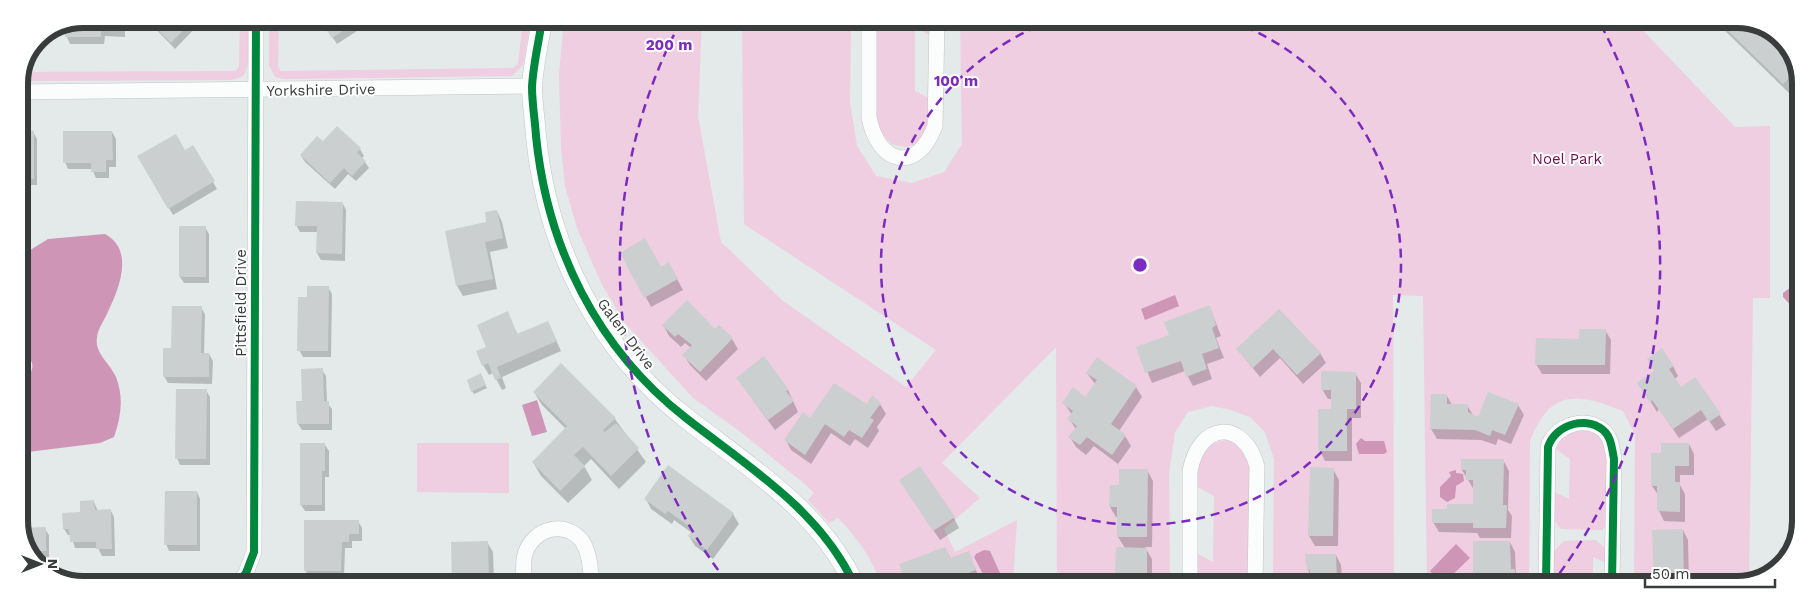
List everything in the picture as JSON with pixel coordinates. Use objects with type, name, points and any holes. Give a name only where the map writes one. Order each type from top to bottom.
[{"type":"street","name":"Pittsfield Drive","points":[[244,576],[254,552],[256,28]]},
{"type":"street","name":"Galen Drive","points":[[541,28],[532,86],[539,165],[548,207],[559,244],[571,273],[604,332],[649,386],[683,416],[772,484],[799,509],[838,554],[850,576]]},
{"type":"street","points":[[870,28],[869,117],[872,132],[881,148],[891,155],[902,158],[912,156],[923,149],[930,140],[935,126],[937,28]]},
{"type":"street","name":"Yorkshire Drive","points":[[28,92],[255,91],[532,86]]},
{"type":"street","points":[[1546,576],[1548,447],[1557,432],[1580,423],[1598,427],[1606,433],[1611,441],[1614,459],[1612,576]]},
{"type":"street","points":[[1190,576],[1190,470],[1192,457],[1203,439],[1213,433],[1224,432],[1246,442],[1257,466],[1255,576]]},
{"type":"street","points":[[524,576],[524,559],[529,546],[537,536],[547,529],[554,528],[572,532],[582,542],[588,554],[590,576]]},
{"type":"green space","points":[[240,28],[248,28],[249,55],[247,68],[242,76],[236,79],[28,81],[29,72],[235,71],[239,67]]},
{"type":"green space","points":[[269,28],[279,28],[278,67],[281,71],[513,68],[518,64],[522,28],[530,28],[523,65],[512,76],[284,79],[275,77],[269,65]]},
{"type":"green space","name":"Noel Park","points":[[563,28],[702,28],[698,116],[721,242],[783,301],[906,387],[936,350],[744,224],[742,28],[851,28],[850,102],[857,146],[876,176],[912,183],[944,172],[962,144],[960,28],[1641,28],[1735,127],[1770,126],[1770,298],[1753,298],[1749,575],[1634,576],[1635,434],[1623,411],[1592,400],[1579,398],[1567,399],[1556,404],[1546,412],[1530,441],[1529,576],[1427,576],[1423,296],[1393,295],[1394,576],[1273,576],[1274,459],[1265,432],[1250,417],[1212,406],[1188,412],[1175,432],[1169,473],[1170,576],[1057,576],[1056,347],[942,463],[980,498],[944,529],[955,552],[1017,520],[1013,576],[878,576],[858,540],[845,525],[838,518],[829,523],[808,500],[814,493],[738,430],[693,398],[625,323],[601,283],[577,228],[565,186],[561,148],[559,74]]},
{"type":"green space","points":[[877,28],[915,28],[915,91],[933,100],[924,136],[912,146],[891,144],[878,128]]},
{"type":"green space","points":[[917,28],[933,28],[933,37]]},
{"type":"green space","points":[[1577,429],[1597,432],[1609,448],[1609,522],[1602,530],[1561,529],[1554,520],[1554,492],[1569,499],[1570,459],[1556,449],[1562,439]]},
{"type":"green space","points":[[1226,440],[1236,442],[1250,459],[1251,576],[1196,576],[1196,553],[1213,562],[1214,496],[1196,486],[1197,469],[1205,450],[1217,442]]},
{"type":"green space","points":[[417,443],[509,443],[509,493],[417,492]]},
{"type":"green space","points":[[1596,540],[1608,551],[1607,563],[1593,557],[1593,576],[1553,576],[1554,551],[1564,541]]},
{"type":"shaded area","points":[[105,234],[114,241],[120,250],[122,272],[111,306],[98,331],[97,343],[100,353],[116,377],[121,400],[120,415],[114,437],[100,443],[28,452],[28,377],[32,367],[28,356],[28,251],[48,239]]},
{"type":"shaded area","points":[[1792,287],[1792,307],[1783,297],[1783,293]]},
{"type":"shaded area","points":[[1175,295],[1179,306],[1145,320],[1141,309]]},
{"type":"shaded area","points":[[537,400],[547,432],[532,436],[522,405]]},
{"type":"shaded area","points":[[1361,438],[1365,441],[1384,441],[1387,452],[1384,454],[1359,454],[1356,444]]},
{"type":"shaded area","points":[[1456,470],[1456,473],[1463,474],[1464,481],[1456,486],[1455,498],[1447,502],[1440,497],[1440,487],[1451,476],[1449,472]]},
{"type":"shaded area","points":[[1456,544],[1470,558],[1451,576],[1435,576],[1430,571]]},
{"type":"shaded area","points":[[984,550],[990,551],[1000,573],[999,576],[984,576],[974,557]]},
{"type":"building","points":[[122,28],[122,30],[101,30],[101,37],[65,37],[65,31],[72,29]]},
{"type":"building","points":[[156,28],[185,28],[171,43]]},
{"type":"building","points":[[325,28],[348,28],[332,38]]},
{"type":"building","points":[[1725,28],[1752,29],[1765,35],[1779,46],[1788,61],[1792,76],[1783,84]]},
{"type":"building","points":[[337,126],[361,148],[357,153],[366,161],[352,176],[344,168],[330,183],[300,155],[317,136],[323,141]]},
{"type":"building","points":[[28,131],[34,131],[34,179],[28,179]]},
{"type":"building","points":[[63,131],[112,131],[113,160],[106,160],[106,172],[91,172],[91,163],[63,163]]},
{"type":"building","points":[[176,134],[185,150],[193,145],[215,181],[168,209],[137,156]]},
{"type":"building","points":[[296,201],[343,202],[342,254],[316,253],[317,226],[295,226]]},
{"type":"building","points":[[497,210],[503,238],[485,242],[493,279],[456,286],[445,231],[486,222],[485,212]]},
{"type":"building","points":[[179,226],[206,226],[206,277],[179,277]]},
{"type":"building","points":[[645,238],[661,267],[669,262],[678,279],[644,298],[620,253]]},
{"type":"building","points":[[307,286],[329,286],[328,351],[297,351],[298,297],[307,297]]},
{"type":"building","points":[[687,300],[715,329],[719,325],[733,338],[700,372],[682,355],[692,345],[678,334],[675,337],[662,325]]},
{"type":"building","points":[[1210,305],[1216,325],[1212,328],[1219,348],[1202,354],[1207,369],[1186,377],[1181,361],[1145,373],[1136,347],[1169,335],[1164,322]]},
{"type":"building","points":[[172,306],[202,306],[201,353],[209,353],[209,377],[163,377],[163,348],[171,348]]},
{"type":"building","points":[[1279,309],[1321,353],[1297,375],[1273,349],[1253,368],[1236,349]]},
{"type":"building","points":[[508,311],[517,334],[548,321],[557,341],[497,367],[501,378],[495,380],[488,363],[482,366],[476,351],[486,347],[477,325]]},
{"type":"building","points":[[1579,329],[1606,329],[1605,365],[1535,365],[1536,338],[1579,339]]},
{"type":"building","points":[[1662,348],[1674,366],[1669,369],[1681,387],[1695,377],[1721,414],[1709,422],[1701,410],[1673,429],[1652,400],[1650,403],[1637,383],[1654,371],[1647,359]]},
{"type":"building","points":[[764,356],[789,390],[786,391],[794,401],[768,420],[736,378]]},
{"type":"building","points":[[1097,357],[1137,386],[1111,424],[1126,435],[1112,455],[1087,437],[1080,445],[1068,437],[1077,426],[1067,419],[1073,411],[1062,403],[1073,387],[1085,397],[1097,380],[1086,373]]},
{"type":"building","points":[[561,363],[616,418],[603,430],[605,432],[616,423],[639,448],[611,476],[583,447],[574,455],[585,466],[560,491],[532,462],[567,426],[533,392]]},
{"type":"building","points":[[323,368],[324,401],[329,401],[329,424],[297,424],[296,401],[302,401],[301,369]]},
{"type":"building","points":[[1321,371],[1356,372],[1356,409],[1347,409],[1347,451],[1318,451],[1318,409],[1331,409],[1331,390],[1321,390]]},
{"type":"building","points":[[481,373],[486,385],[471,392],[467,380]]},
{"type":"building","points":[[834,383],[867,404],[872,395],[881,403],[870,418],[874,420],[862,438],[849,430],[844,437],[825,424],[805,455],[784,440],[803,412],[810,418]]},
{"type":"building","points":[[176,389],[207,389],[206,459],[175,459]]},
{"type":"building","points":[[1488,392],[1519,404],[1505,435],[1492,430],[1490,436],[1475,430],[1430,429],[1431,394],[1447,394],[1447,404],[1468,404],[1468,412],[1478,417]]},
{"type":"building","points":[[300,443],[325,443],[325,471],[322,471],[322,505],[300,505]]},
{"type":"building","points":[[1661,443],[1689,443],[1689,466],[1675,466],[1675,482],[1680,482],[1680,512],[1657,511],[1657,486],[1651,486],[1651,453],[1661,453]]},
{"type":"building","points":[[1461,459],[1504,459],[1503,505],[1507,505],[1506,528],[1473,528],[1473,523],[1432,523],[1432,509],[1447,509],[1447,504],[1473,504],[1473,480],[1466,480],[1466,470],[1461,470]]},
{"type":"building","points":[[668,465],[734,513],[707,550],[688,536],[693,529],[668,511],[665,514],[644,499]]},
{"type":"building","points":[[920,466],[955,517],[933,531],[899,480]]},
{"type":"building","points":[[1310,467],[1334,468],[1333,536],[1308,536]]},
{"type":"building","points":[[1119,469],[1148,469],[1147,537],[1117,537],[1117,507],[1109,507],[1110,485],[1119,485]]},
{"type":"building","points":[[165,491],[197,491],[197,545],[164,545]]},
{"type":"building","points":[[94,500],[95,510],[111,509],[112,549],[96,549],[96,542],[70,542],[69,529],[63,529],[62,513],[80,512],[80,501]]},
{"type":"building","points":[[304,520],[359,520],[359,534],[349,534],[349,542],[342,542],[341,571],[304,571]]},
{"type":"building","points":[[46,527],[46,551],[36,551],[32,543],[28,528]]},
{"type":"building","points":[[1683,529],[1684,576],[1654,576],[1652,530]]},
{"type":"building","points":[[488,541],[489,576],[452,576],[451,542]]},
{"type":"building","points":[[1473,541],[1510,541],[1511,569],[1515,569],[1515,576],[1473,576]]},
{"type":"building","points":[[945,547],[950,558],[969,551],[976,570],[960,576],[903,576],[899,564]]},
{"type":"building","points":[[1116,547],[1147,548],[1147,576],[1115,576]]},
{"type":"building","points":[[1305,554],[1336,554],[1337,576],[1310,576],[1310,570],[1307,570]]},
{"type":"cycle path","points":[[244,576],[254,552],[256,28]]},
{"type":"cycle path","points":[[541,28],[535,62],[532,99],[542,177],[552,217],[565,256],[582,293],[602,328],[654,391],[780,491],[822,534],[840,558],[850,576]]},
{"type":"cycle path","points":[[1546,576],[1548,447],[1552,439],[1565,427],[1582,423],[1599,427],[1606,433],[1614,459],[1612,576]]}]
